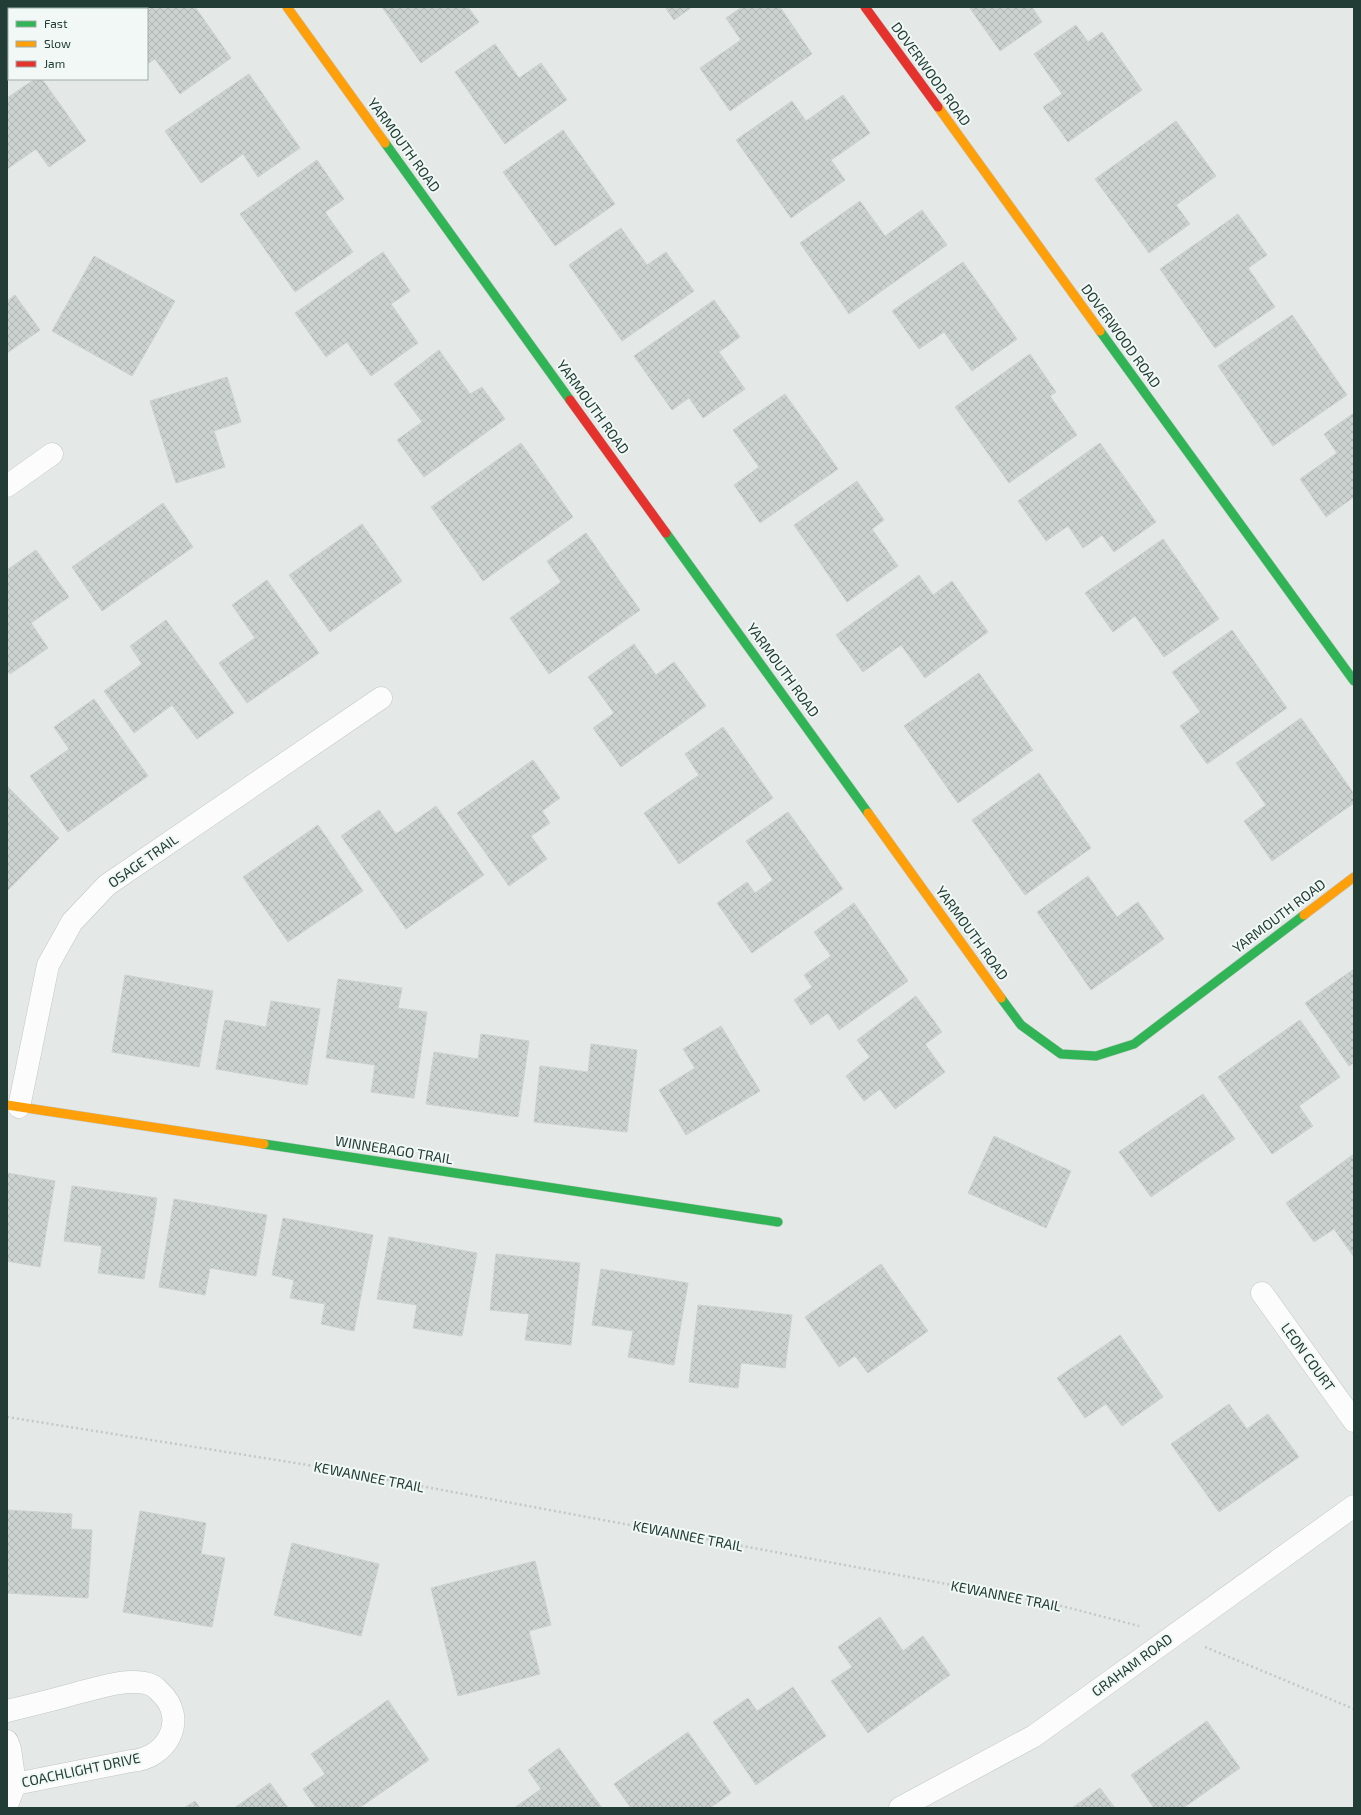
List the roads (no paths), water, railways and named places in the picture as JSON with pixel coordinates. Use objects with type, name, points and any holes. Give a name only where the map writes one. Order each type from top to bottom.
[{"type":"street","name":"YARMOUTH ROAD","points":[[287,7],[1021,1025],[1061,1054],[1096,1056],[1134,1044],[1354,876]]},
{"type":"street","name":"DOVERWOOD ROAD","points":[[865,7],[1354,681]]},
{"type":"street","points":[[7,486],[52,454]]},
{"type":"street","name":"OSAGE TRAIL","points":[[13,1106],[48,966],[72,922],[107,885],[381,698]]},
{"type":"street","name":"WINNEBAGO TRAIL","points":[[13,1106],[778,1222]]},
{"type":"street","name":"LEON COURT","points":[[1262,1293],[1354,1421]]},
{"type":"street","name":"GRAHAM ROAD","points":[[900,1808],[1034,1736],[1354,1506]]},
{"type":"street","name":"COACHLIGHT DRIVE","points":[[7,1711],[122,1682],[151,1684],[165,1696],[173,1713],[173,1723],[167,1743],[158,1752],[141,1760],[15,1784]]},
{"type":"street","name":"COACHLIGHT DRIVE","points":[[7,1741],[10,1749],[15,1784],[7,1805]]}]
